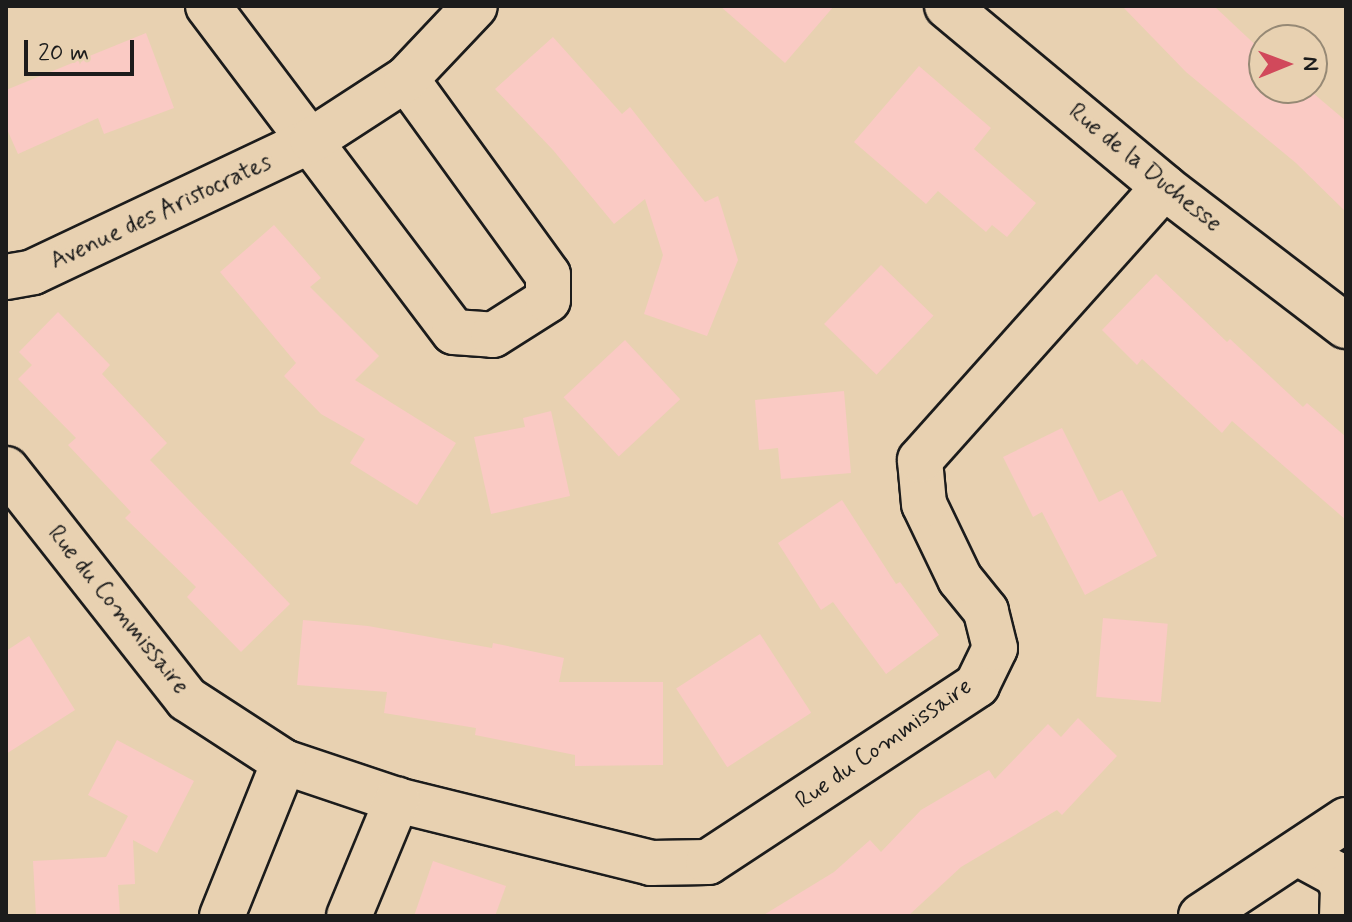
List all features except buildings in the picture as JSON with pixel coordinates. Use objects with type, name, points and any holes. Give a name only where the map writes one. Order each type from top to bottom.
[{"type":"main road","points":[[208,6],[454,332],[493,335],[548,300],[548,275],[406,79]]},
{"type":"main road","name":"Avenue des Aristocrates","points":[[6,277],[33,272],[312,140],[406,79],[475,6]]},
{"type":"main road","name":"Rue de la Duchesse","points":[[947,6],[1164,187],[1346,326]]},
{"type":"main road","name":"Rue du Commissaire","points":[[6,469],[187,699],[284,762],[397,800],[651,863],[708,862],[977,685],[995,648],[986,611],[960,579],[924,504],[920,460],[1164,187]]},
{"type":"main road","points":[[222,916],[284,762]]},
{"type":"main road","points":[[349,916],[397,800]]},
{"type":"main road","points":[[1201,916],[1346,820]]},
{"type":"main road","points":[[1297,853],[1336,874],[1343,888],[1342,916]]}]
